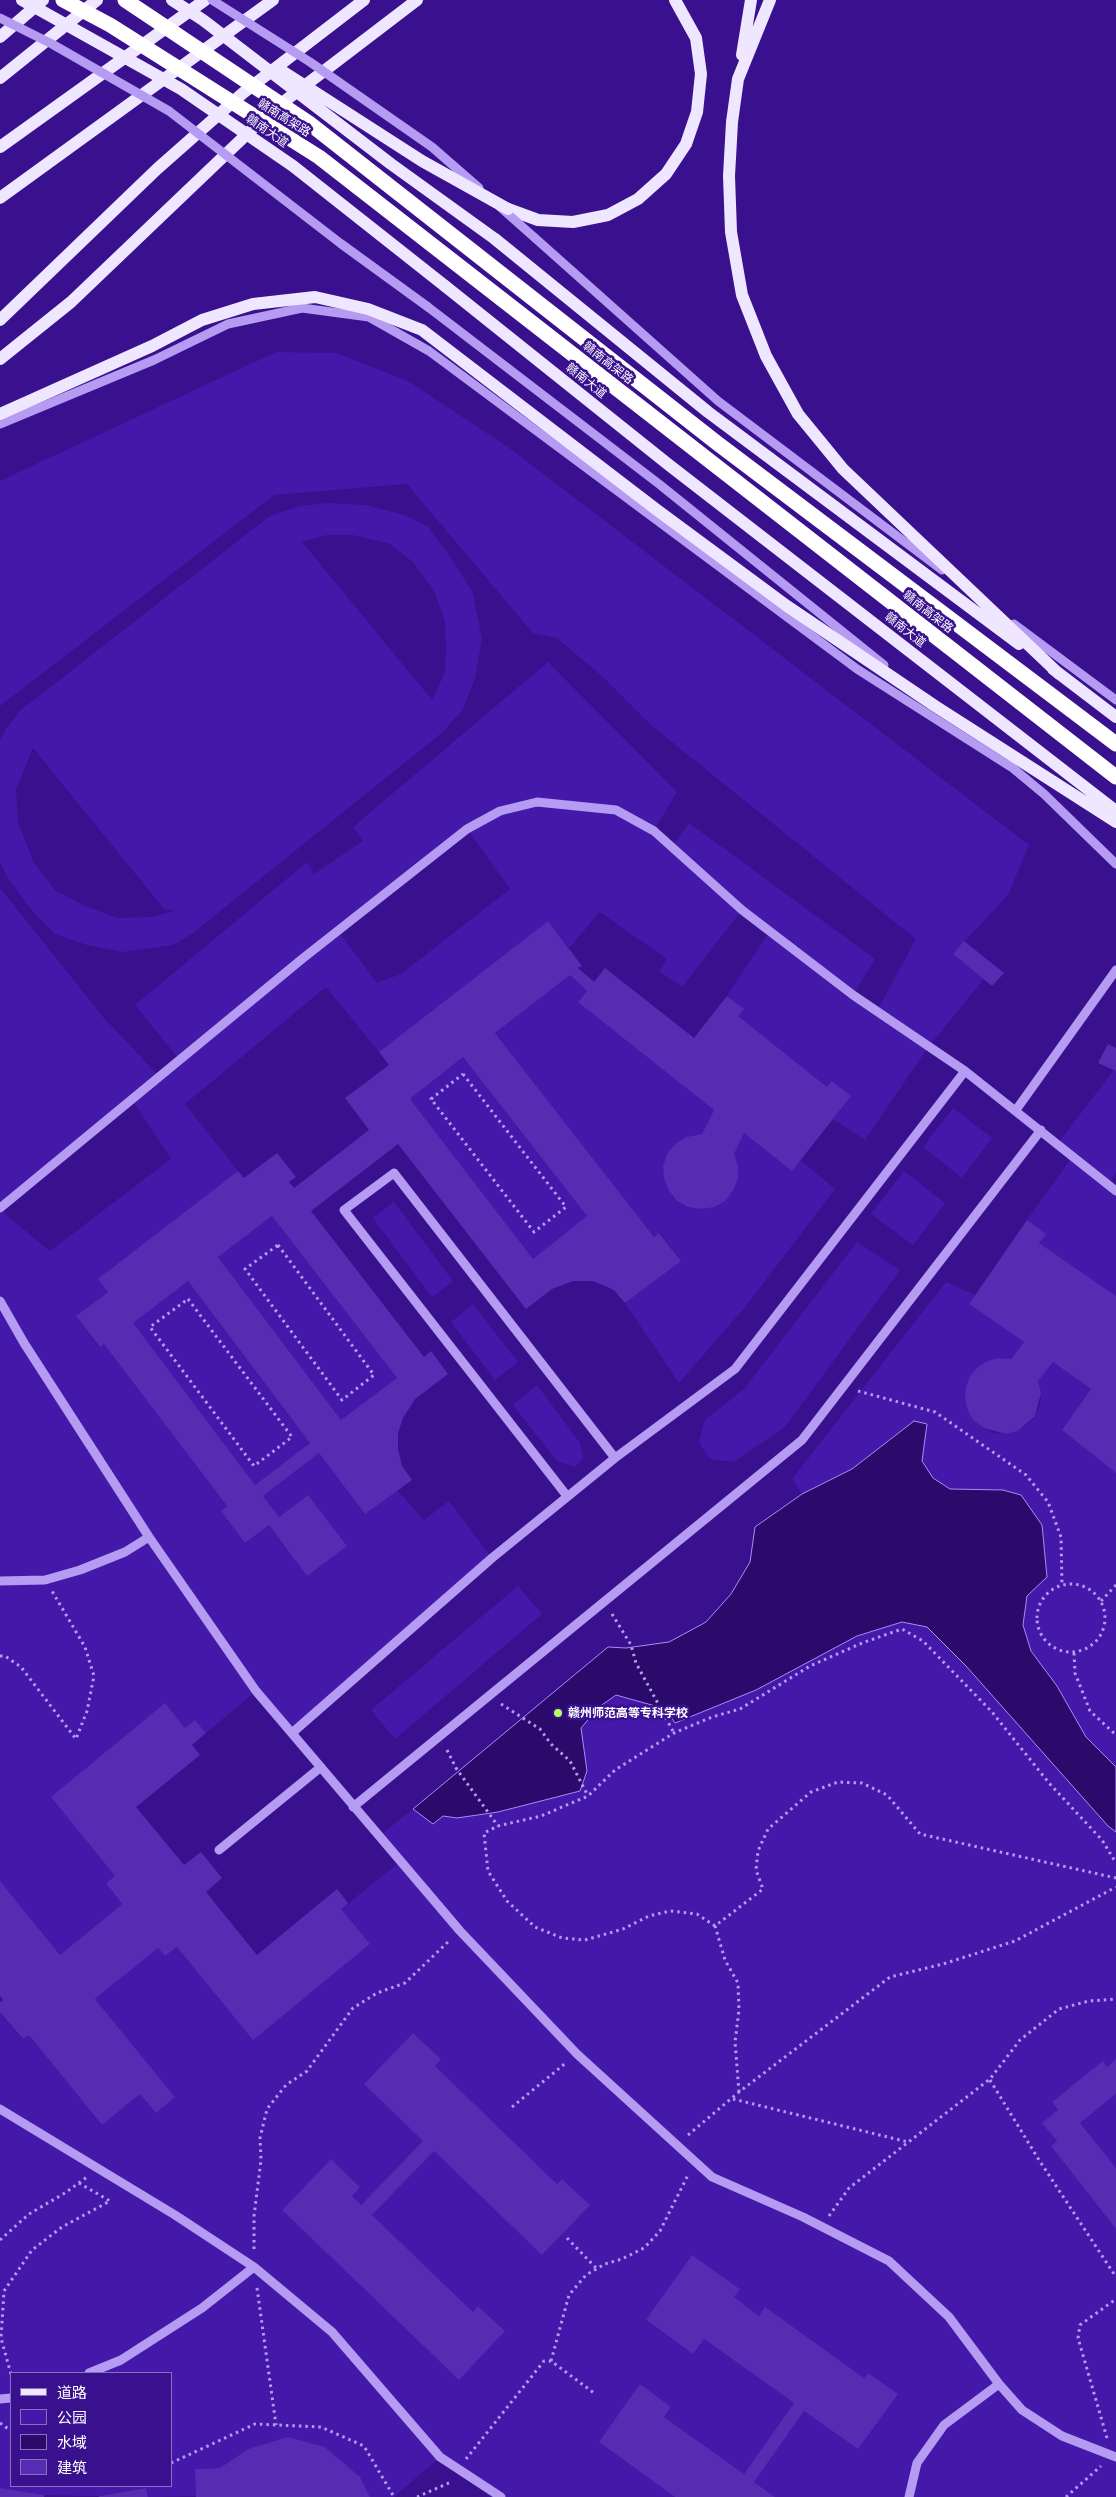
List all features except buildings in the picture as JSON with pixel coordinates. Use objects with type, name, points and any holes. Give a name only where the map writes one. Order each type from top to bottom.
[{"type":"highway","name":"赣南高架路","points":[[63,0],[110,25],[319,157],[1116,777]]},
{"type":"highway","name":"赣南高架路","points":[[125,0],[309,124],[717,442],[1116,744]]},
{"type":"main road","points":[[9,0],[62,20]]},
{"type":"main road","name":"赣南大道","points":[[22,0],[62,20],[181,89],[293,166],[669,465],[1116,811]]},
{"type":"main road","points":[[0,37],[43,0]]},
{"type":"main road","points":[[0,78],[97,0]]},
{"type":"main road","points":[[172,0],[422,161],[493,201],[508,209],[538,220],[573,222],[608,215],[638,199],[666,174],[686,144],[697,112],[701,74],[696,38],[675,0]]},
{"type":"main road","points":[[0,148],[205,0]]},
{"type":"main road","points":[[0,198],[273,0]]},
{"type":"main road","points":[[0,320],[171,156],[243,93],[364,0]]},
{"type":"main road","points":[[0,359],[71,302],[269,113],[417,0]]},
{"type":"main road","points":[[751,0],[732,122],[729,176],[730,232],[742,295],[766,356],[798,414],[843,469],[1059,674]]},
{"type":"main road","points":[[738,79],[770,0]]},
{"type":"main road","points":[[203,20],[391,164],[495,238],[708,412],[1116,717]]},
{"type":"main road","points":[[0,414],[152,346],[202,320],[253,304],[315,297],[368,309],[422,330],[657,510],[787,606],[935,706],[1116,822]]},
{"type":"street","points":[[212,0],[310,62],[432,147],[718,401],[1116,700]]},
{"type":"street","points":[[0,18],[52,44],[170,111],[340,243],[428,307],[659,484],[1044,794],[1116,864]]},
{"type":"street","points":[[0,424],[154,360],[228,324],[302,308],[369,317],[429,351],[857,669],[1010,767]]},
{"type":"street","points":[[0,1208],[302,959],[467,829],[500,811],[537,802],[616,810],[654,831],[742,910],[853,995],[965,1071],[1116,1191]]},
{"type":"street","points":[[1016,1110],[1116,970]]},
{"type":"street","points":[[292,1733],[492,1558],[567,1496],[735,1369],[965,1071]]},
{"type":"street","points":[[354,1807],[802,1440],[1041,1130]]},
{"type":"street","points":[[567,1496],[344,1210],[394,1173],[616,1458]]},
{"type":"street","points":[[0,1301],[24,1343],[149,1537],[247,1678],[460,1931],[577,2054],[712,2177],[821,2227],[889,2261],[949,2317],[999,2384],[1022,2410],[1062,2436],[1114,2457]]},
{"type":"street","points":[[0,1581],[45,1580],[80,1570],[125,1552],[149,1537]]},
{"type":"street","points":[[219,1850],[321,1767]]},
{"type":"street","points":[[0,2109],[175,2215],[254,2267],[332,2332],[440,2457],[501,2497]]},
{"type":"street","points":[[91,2372],[121,2360],[186,2318],[254,2267]]},
{"type":"street","points":[[909,2497],[917,2463],[944,2425],[999,2384]]},
{"type":"path","points":[[463,1074],[566,1207],[534,1232],[431,1100],[463,1074]]},
{"type":"path","points":[[278,1245],[374,1375],[342,1400],[246,1269],[278,1245]]},
{"type":"path","points":[[188,1299],[292,1437],[254,1466],[150,1327],[188,1299]]},
{"type":"path","points":[[844,1386],[935,1412],[1026,1475],[1048,1502],[1061,1537],[1062,1585]]},
{"type":"path","points":[[0,1656],[5,1656],[22,1667],[76,1740],[87,1711],[94,1676],[85,1647],[45,1580]]},
{"type":"path","points":[[1062,1585],[1084,1586],[1094,1592],[1101,1601],[1105,1612],[1106,1624],[1095,1644],[1085,1650],[1074,1653],[1063,1652],[1052,1647],[1039,1629],[1037,1618],[1044,1598],[1052,1590],[1062,1585]]},
{"type":"path","points":[[1101,1601],[1116,1585]]},
{"type":"path","points":[[604,1602],[631,1644],[636,1662],[674,1732]]},
{"type":"path","points":[[739,2092],[735,2042],[739,2010],[738,1983],[725,1960],[715,1926],[698,1914],[670,1911],[649,1916],[623,1929],[585,1940],[562,1938],[535,1927],[507,1901],[488,1871],[484,1833],[498,1826],[542,1816],[588,1796],[615,1770],[674,1732],[712,1717],[740,1709],[810,1666],[862,1643],[902,1629],[923,1641],[992,1712],[1049,1784],[1102,1840],[1116,1863]]},
{"type":"path","points":[[1074,1653],[1075,1673],[1090,1711],[1116,1735]]},
{"type":"path","points":[[489,1696],[540,1729],[551,1744],[570,1761],[588,1796]]},
{"type":"path","points":[[440,1736],[456,1768],[498,1826]]},
{"type":"path","points":[[715,1926],[762,1889],[756,1870],[758,1851],[768,1829],[785,1812],[811,1792],[838,1782],[862,1783],[888,1795],[920,1834],[1116,1878]]},
{"type":"path","points":[[676,2145],[739,2092],[890,1977],[943,1964],[1015,1941],[1116,1887]]},
{"type":"path","points":[[276,2425],[254,2267],[254,2216],[261,2160],[260,2138],[267,2109],[286,2085],[307,2071],[353,2008],[377,1993],[406,1983],[460,1931]]},
{"type":"path","points":[[821,2227],[849,2188],[990,2079],[1020,2040],[1059,2009],[1089,2000],[1116,1999]]},
{"type":"path","points":[[512,2107],[577,2054]]},
{"type":"path","points":[[990,2079],[1039,2160],[1116,2277]]},
{"type":"path","points":[[732,2098],[908,2142]]},
{"type":"path","points":[[552,2361],[568,2295],[586,2275],[644,2248],[660,2231],[694,2161]]},
{"type":"path","points":[[0,2240],[29,2214],[79,2183],[97,2169]]},
{"type":"path","points":[[10,2372],[0,2338],[4,2291],[32,2250],[62,2227],[110,2201],[79,2183]]},
{"type":"path","points":[[567,2238],[597,2269]]},
{"type":"path","points":[[1066,2497],[1114,2457],[1078,2338],[1080,2325],[1116,2299]]},
{"type":"path","points":[[417,2497],[462,2472],[544,2361],[552,2361],[594,2393]]},
{"type":"path","points":[[0,2422],[10,2430]]},
{"type":"path","points":[[172,2462],[255,2424],[321,2427],[364,2446],[394,2497]]},
{"type":"green space","points":[[276,352],[336,353],[408,381],[508,447],[1029,845],[1008,895],[953,954],[984,979],[929,1046],[865,1140],[833,1119],[851,1096],[833,1081],[827,1087],[738,1016],[743,1009],[727,996],[770,931],[742,910],[682,987],[659,971],[667,959],[600,912],[569,948],[548,921],[379,1052],[326,987],[185,1104],[238,1171],[99,1279],[108,1292],[76,1316],[99,1347],[104,1344],[227,1506],[221,1511],[245,1543],[269,1525],[307,1576],[347,1546],[308,1495],[279,1517],[263,1496],[319,1453],[365,1514],[397,1490],[424,1520],[449,1501],[492,1558],[292,1733],[256,1691],[206,1733],[195,1720],[185,1728],[165,1704],[51,1797],[115,1876],[106,1883],[122,1904],[60,1955],[0,1881],[0,1210],[50,1251],[171,1159],[133,1101],[0,1208],[0,888],[103,1017],[160,1077],[180,1060],[135,1005],[307,862],[314,874],[363,841],[353,827],[548,662],[677,792],[654,830],[673,846],[689,823],[875,959],[853,995],[877,1011],[916,939],[651,725],[602,676],[557,638],[533,633],[407,484],[274,495],[0,706],[0,481]],"holes":[[[468,830],[510,889],[401,974],[377,983],[338,931]]]},
{"type":"green space","points":[[328,503],[365,505],[404,515],[427,526],[449,555],[472,591],[482,638],[475,678],[463,709],[444,731],[193,933],[173,945],[123,952],[87,945],[55,934],[33,912],[6,875],[0,862],[0,741],[6,729],[21,710],[270,516],[300,506]],"holes":[[[327,535],[353,535],[390,544],[414,563],[435,593],[445,621],[446,648],[445,672],[432,700],[302,542]],[[33,748],[165,910],[176,910],[154,917],[117,918],[85,906],[55,890],[34,863],[18,823],[16,789]]]},
{"type":"green space","points":[[570,975],[587,991],[579,1001],[714,1110],[702,1134],[686,1137],[675,1144],[667,1154],[663,1166],[664,1179],[669,1191],[677,1201],[688,1207],[701,1209],[725,1200],[733,1191],[738,1179],[734,1154],[744,1133],[792,1171],[800,1160],[835,1189],[746,1306],[679,1383],[625,1303],[681,1260],[660,1233],[654,1237],[495,1033]]},
{"type":"green space","points":[[463,1057],[587,1216],[533,1259],[410,1099]]},
{"type":"green space","points":[[1114,1070],[1116,1071],[1116,1173],[1108,1184],[1116,1191],[1116,1296],[1039,1243],[1045,1234],[1027,1220],[1073,1156],[1058,1143]]},
{"type":"green space","points":[[953,1108],[992,1138],[962,1178],[923,1147]]},
{"type":"green space","points":[[904,1171],[945,1203],[913,1245],[871,1214]]},
{"type":"green space","points":[[394,1202],[453,1281],[432,1297],[373,1218]]},
{"type":"green space","points":[[272,1216],[397,1378],[341,1420],[218,1257]]},
{"type":"green space","points":[[857,1242],[900,1270],[785,1427],[734,1462],[710,1459],[699,1442],[705,1420],[744,1389]]},
{"type":"green space","points":[[188,1281],[310,1443],[255,1485],[132,1323]]},
{"type":"green space","points":[[946,1282],[975,1295],[969,1304],[1024,1342],[1011,1359],[999,1358],[987,1361],[970,1376],[965,1399],[974,1421],[994,1433],[1006,1434],[1018,1431],[1028,1424],[1035,1416],[1040,1405],[1041,1393],[1038,1381],[1053,1362],[1091,1389],[1062,1430],[1116,1473],[1116,1767],[1086,1737],[1057,1686],[1031,1651],[1023,1625],[1027,1596],[1047,1577],[1003,1490],[950,1489],[933,1478],[922,1461],[927,1424],[914,1421],[852,1469],[802,1494],[792,1479]]},
{"type":"green space","points":[[473,1304],[518,1362],[495,1380],[451,1322]]},
{"type":"green space","points":[[537,1385],[580,1443],[583,1458],[575,1467],[557,1461],[513,1405]]},
{"type":"green space","points":[[518,1586],[542,1614],[395,1739],[371,1710]]},
{"type":"green space","points":[[902,1622],[927,1627],[966,1666],[1108,1826],[1116,1832],[1116,2059],[1107,2067],[1103,2062],[1052,2102],[1058,2110],[1043,2123],[1057,2141],[1051,2146],[1116,2229],[1116,2497],[775,2497],[754,2482],[804,2411],[858,2449],[897,2394],[868,2373],[864,2378],[759,2316],[734,2297],[739,2288],[692,2255],[646,2321],[693,2354],[704,2339],[794,2403],[744,2474],[664,2417],[671,2407],[640,2385],[599,2442],[675,2497],[490,2497],[493,2494],[440,2457],[394,2497],[370,2497],[360,2477],[325,2447],[288,2437],[248,2449],[220,2468],[195,2469],[196,2496],[148,2497],[146,2488],[97,2496],[33,2495],[0,2488],[0,2012],[22,2039],[29,2035],[102,2125],[140,2094],[156,2113],[175,2097],[95,1999],[158,1948],[165,1956],[177,1947],[253,2039],[369,1945],[341,1909],[401,1861],[378,1837],[413,1809],[433,1824],[443,1816],[457,1818],[498,1812],[580,1791],[587,1771],[581,1728],[599,1707],[616,1695],[666,1709],[721,1704],[756,1690],[857,1636]],"holes":[[[413,2033],[441,2059],[435,2066],[557,2184],[562,2179],[589,2205],[542,2255],[434,2151],[372,2215],[473,2312],[479,2306],[505,2331],[459,2380],[282,2210],[331,2159],[360,2187],[352,2196],[361,2205],[423,2141],[365,2084]]]},
{"type":"green space","points":[[1116,2094],[1116,2168],[1080,2123]]},
{"type":"water","points":[[914,1421],[927,1424],[922,1461],[933,1478],[950,1489],[1003,1490],[1021,1495],[1042,1525],[1047,1577],[1027,1596],[1023,1625],[1031,1651],[1057,1686],[1086,1737],[1116,1767],[1116,1832],[1108,1826],[966,1666],[927,1627],[902,1622],[857,1636],[756,1690],[675,1723],[666,1709],[616,1695],[599,1707],[581,1728],[587,1771],[580,1791],[498,1812],[457,1818],[443,1816],[433,1824],[413,1809],[608,1647],[626,1648],[669,1642],[706,1622],[731,1594],[750,1562],[755,1527],[802,1494],[852,1469]]},
{"type":"place","name":"赣州师范高等专科学校","points":[[558,1713]]}]
